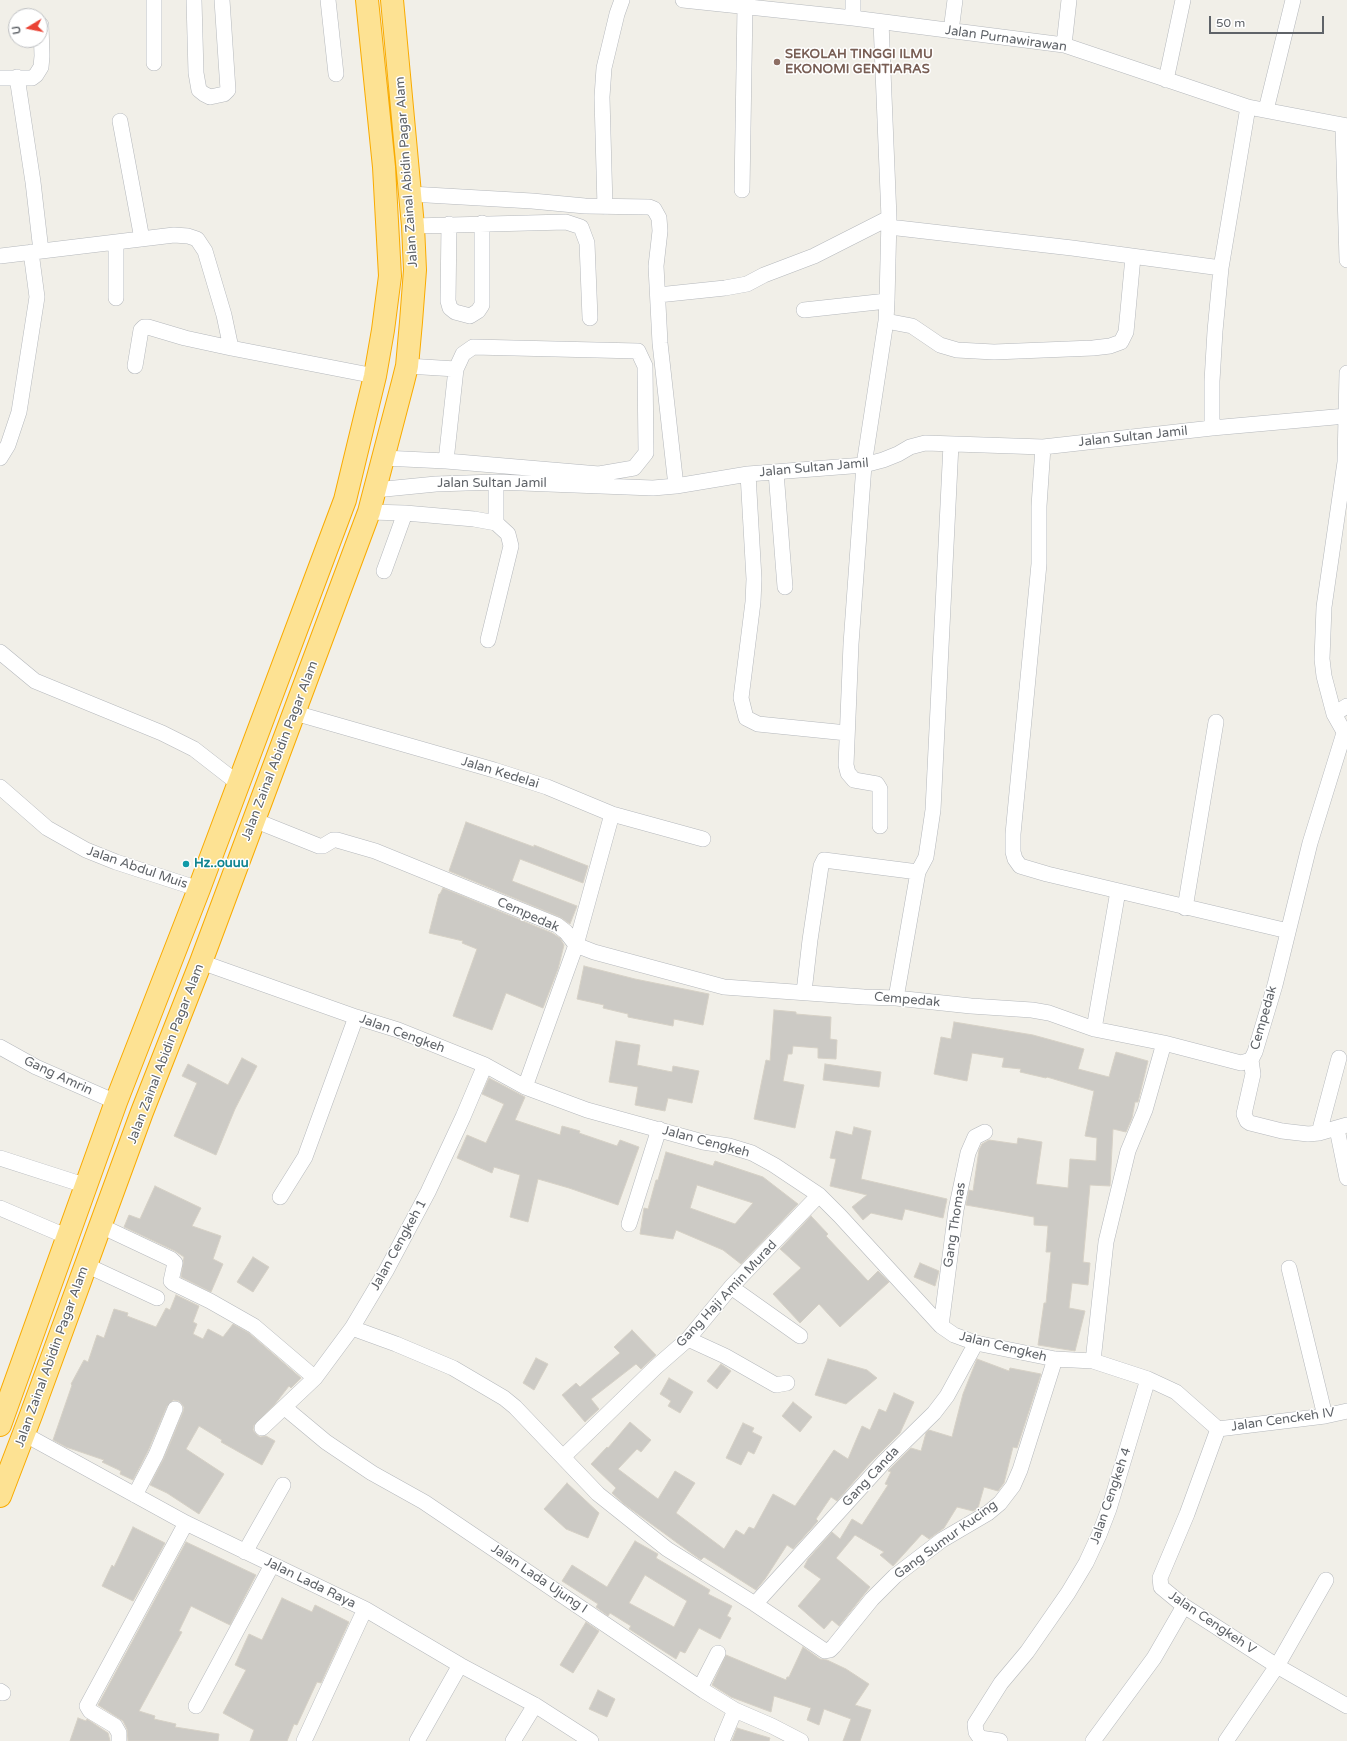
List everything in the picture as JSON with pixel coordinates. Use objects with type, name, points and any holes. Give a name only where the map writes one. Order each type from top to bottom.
[{"type":"highway","name":"Jalan Zainal Abidin Pagar Alam","points":[[0,1425],[116,1102],[199,890],[345,500],[375,376],[390,276],[384,167],[367,0]]},
{"type":"highway","name":"Jalan Zainal Abidin Pagar Alam","points":[[0,1496],[142,1112],[201,962],[295,713],[368,512],[384,458],[407,366],[414,270],[413,226],[392,0]]},
{"type":"highway","points":[[116,1102],[142,1112]]},
{"type":"highway","points":[[105,1134],[130,1145]]},
{"type":"street","points":[[154,0],[154,63]]},
{"type":"street","points":[[194,0],[196,73],[199,90],[210,97],[224,94],[228,90],[222,0]]},
{"type":"street","points":[[328,0],[336,74]]},
{"type":"street","points":[[605,207],[602,97],[604,68],[617,14],[622,0]]},
{"type":"street","name":"Jalan Purnawirawan","points":[[683,0],[854,18],[1064,45],[1248,107],[1345,126]]},
{"type":"street","points":[[853,0],[854,18]]},
{"type":"street","points":[[951,31],[955,0]]},
{"type":"street","points":[[1064,45],[1069,0]]},
{"type":"street","points":[[1166,80],[1183,0]]},
{"type":"street","points":[[1266,110],[1293,0]]},
{"type":"street","points":[[742,190],[745,6]]},
{"type":"street","points":[[880,826],[880,789],[877,784],[854,780],[848,773],[846,765],[851,644],[864,465],[886,321],[887,301],[889,223],[881,22]]},
{"type":"street","points":[[0,78],[32,78],[39,71],[42,48]]},
{"type":"street","points":[[0,458],[8,446],[19,412],[37,297],[33,182],[17,77]]},
{"type":"street","points":[[1212,428],[1215,338],[1222,268],[1248,107]]},
{"type":"street","points":[[120,121],[142,239]]},
{"type":"street","points":[[1345,126],[1347,260]]},
{"type":"street","points":[[410,194],[605,207],[649,206],[657,214],[660,231],[656,266],[660,343],[676,486]]},
{"type":"street","points":[[413,226],[566,222],[581,227],[587,243],[590,318]]},
{"type":"street","points":[[449,224],[448,301],[450,308],[455,312],[470,316],[478,311],[482,305],[482,223]]},
{"type":"street","points":[[658,296],[747,284],[764,275],[814,256],[889,223],[1222,268]]},
{"type":"street","points":[[0,256],[180,235],[197,239],[205,251],[224,315],[231,348]]},
{"type":"street","points":[[116,243],[116,298]]},
{"type":"street","points":[[886,321],[912,326],[940,345],[957,350],[994,352],[1110,346],[1121,342],[1126,332],[1133,257]]},
{"type":"street","points":[[804,310],[887,301]]},
{"type":"street","points":[[135,366],[141,330],[144,327],[148,327],[185,338],[231,348],[375,376]]},
{"type":"street","points":[[384,458],[446,461],[599,474],[634,468],[646,453],[645,366],[638,351],[473,347],[463,354],[456,369],[446,461]]},
{"type":"street","points":[[407,366],[456,369]]},
{"type":"street","points":[[1346,735],[1334,714],[1326,683],[1322,659],[1324,607],[1346,462],[1347,373]]},
{"type":"street","name":"Jalan Sultan Jamil","points":[[375,490],[436,484],[496,482],[653,488],[676,486],[748,474],[864,465],[898,454],[917,444],[1043,447],[1212,428],[1346,416]]},
{"type":"street","points":[[896,998],[918,872],[926,857],[933,810],[951,444]]},
{"type":"street","points":[[1043,447],[1039,506],[1039,564],[1013,852],[1017,862],[1026,868],[1185,908],[1288,931]]},
{"type":"street","points":[[776,472],[785,586]]},
{"type":"street","points":[[748,474],[754,579],[753,602],[741,698],[746,718],[758,724],[847,733]]},
{"type":"street","points":[[496,482],[496,523]]},
{"type":"street","points":[[368,512],[404,513],[474,519],[496,523],[508,534],[511,546],[488,640]]},
{"type":"street","points":[[384,571],[404,513]]},
{"type":"street","points":[[0,652],[35,681],[162,733],[194,749],[239,784]]},
{"type":"street","points":[[1334,714],[1347,706]]},
{"type":"street","name":"Jalan Kedelai","points":[[295,713],[494,770],[547,787],[612,814],[703,839]]},
{"type":"street","points":[[1185,908],[1216,722]]},
{"type":"street","name":"Cempedak","points":[[254,820],[318,846],[323,846],[333,840],[337,840],[375,851],[557,925],[566,932],[576,945],[607,956],[724,987],[896,998],[971,1006],[1032,1010],[1094,1029],[1164,1043],[1241,1063],[1252,1060],[1272,992],[1310,843],[1346,735]]},
{"type":"street","name":"Jalan Abdul Muis","points":[[0,787],[47,828],[86,850],[116,862],[199,890]]},
{"type":"street","points":[[525,1087],[576,945],[612,814]]},
{"type":"street","points":[[804,992],[814,910],[821,866],[824,860],[918,872]]},
{"type":"street","points":[[1094,1029],[1118,891]]},
{"type":"street","name":"Jalan Cengkeh","points":[[201,962],[356,1017],[398,1030],[485,1066],[525,1087],[587,1110],[752,1153],[774,1165],[819,1195],[941,1326],[954,1335],[976,1343],[1055,1359],[1093,1361],[1148,1379],[1176,1392],[1218,1429]]},
{"type":"street","points":[[280,1197],[305,1157],[356,1017]]},
{"type":"street","points":[[1093,1361],[1106,1242],[1128,1151],[1145,1110],[1164,1043]]},
{"type":"street","name":"Gang Amrin","points":[[0,1047],[36,1068],[116,1102]]},
{"type":"street","points":[[1319,1134],[1339,1058]]},
{"type":"street","points":[[1252,1060],[1253,1074],[1244,1111],[1247,1121],[1282,1131],[1319,1134],[1342,1127],[1347,1178]]},
{"type":"street","name":"Jalan Cengkeh 1","points":[[262,1428],[315,1378],[352,1328],[386,1271],[428,1192],[485,1066]]},
{"type":"street","points":[[629,1224],[659,1129]]},
{"type":"street","name":"Gang Thomas","points":[[941,1326],[956,1210],[968,1153],[975,1138],[985,1132]]},
{"type":"street","points":[[0,1158],[87,1186]]},
{"type":"street","name":"Gang Haji Amin Murad","points":[[563,1457],[656,1367],[688,1339],[731,1287],[819,1195]]},
{"type":"street","points":[[0,1208],[68,1237]]},
{"type":"street","points":[[100,1226],[171,1259],[175,1263],[171,1281],[173,1283],[210,1301],[254,1326],[315,1378]]},
{"type":"street","points":[[86,1265],[157,1298]]},
{"type":"street","points":[[1289,1268],[1325,1416]]},
{"type":"street","points":[[731,1287],[800,1336]]},
{"type":"street","points":[[352,1328],[396,1344],[453,1368],[497,1394],[515,1407],[598,1494],[667,1549],[755,1604]]},
{"type":"street","points":[[688,1339],[725,1356],[776,1385],[787,1384]]},
{"type":"street","name":"Gang Canda","points":[[755,1604],[884,1462],[934,1413],[947,1396],[976,1343]]},
{"type":"street","name":"Gang Sumur Kucing","points":[[755,1604],[824,1651],[830,1650],[872,1600],[895,1576],[942,1540],[988,1513],[1000,1503],[1013,1486],[1020,1470],[1055,1359]]},
{"type":"street","name":"Jalan Cengkeh 4","points":[[1000,1741],[980,1738],[976,1732],[975,1724],[1002,1683],[1027,1652],[1068,1593],[1086,1563],[1099,1535],[1148,1379]]},
{"type":"street","name":"Jalan Lada Ujung I","points":[[284,1407],[326,1442],[372,1473],[424,1502],[700,1688],[735,1710],[772,1726],[801,1741]]},
{"type":"street","points":[[135,1495],[156,1455],[175,1410]]},
{"type":"street","name":"Jalan Cenckeh IV","points":[[1218,1429],[1325,1416],[1347,1411]]},
{"type":"street","name":"Jalan Cengkeh V","points":[[1218,1429],[1187,1514],[1160,1578],[1161,1587],[1184,1606],[1277,1666],[1347,1706]]},
{"type":"street","name":"Jalan Lada Raya","points":[[24,1434],[186,1523],[365,1609],[460,1665],[535,1704],[591,1741]]},
{"type":"street","points":[[245,1552],[283,1485]]},
{"type":"street","points":[[119,1741],[119,1733],[115,1726],[90,1711],[87,1706],[186,1523]]},
{"type":"street","points":[[196,1706],[272,1565]]},
{"type":"street","points":[[1226,1741],[1277,1666],[1326,1580]]},
{"type":"street","points":[[1093,1741],[1154,1658],[1184,1606]]},
{"type":"street","points":[[304,1741],[365,1609]]},
{"type":"street","points":[[700,1688],[718,1653]]},
{"type":"street","points":[[417,1741],[460,1665]]},
{"type":"street","points":[[513,1741],[535,1704]]},
{"type":"street","points":[[722,1741],[735,1710]]},
{"type":"building","points":[[466,822],[534,847],[534,845],[588,866],[583,883],[520,859],[512,881],[577,906],[570,924],[560,917],[449,871]]},
{"type":"building","points":[[443,888],[552,933],[560,938],[564,945],[558,969],[543,1008],[506,993],[492,1030],[453,1016],[477,949],[462,943],[463,941],[429,933],[439,894]]},
{"type":"building","points":[[584,966],[635,979],[709,994],[703,1025],[674,1019],[673,1026],[628,1017],[628,1014],[603,1008],[604,1005],[577,999]]},
{"type":"building","points":[[774,1010],[796,1012],[796,1014],[831,1017],[830,1039],[837,1040],[836,1059],[818,1058],[818,1048],[793,1046],[792,1054],[788,1054],[783,1081],[804,1085],[795,1128],[754,1119],[766,1060],[770,1061]]},
{"type":"building","points":[[954,1022],[1033,1035],[1084,1049],[1078,1069],[1109,1077],[1116,1052],[1148,1061],[1138,1102],[1135,1102],[1132,1118],[1126,1132],[1113,1129],[1110,1186],[1090,1185],[1083,1262],[1090,1263],[1088,1285],[1072,1283],[1069,1308],[1085,1311],[1075,1351],[1038,1345],[1044,1303],[1046,1303],[1051,1252],[1046,1252],[1048,1226],[1034,1225],[1034,1217],[966,1205],[969,1190],[973,1191],[979,1150],[982,1144],[989,1140],[1017,1144],[1018,1138],[1042,1142],[1036,1184],[1068,1188],[1070,1159],[1096,1161],[1097,1138],[1085,1136],[1094,1091],[1047,1077],[1020,1072],[1021,1069],[1002,1067],[1004,1058],[972,1053],[967,1081],[934,1074],[941,1037],[951,1039]]},
{"type":"building","points":[[616,1041],[640,1045],[637,1065],[672,1072],[673,1066],[699,1071],[692,1103],[668,1098],[665,1111],[635,1105],[638,1087],[609,1082]]},
{"type":"building","points":[[242,1058],[257,1066],[235,1109],[216,1155],[174,1136],[197,1083],[182,1076],[188,1064],[228,1085]]},
{"type":"building","points":[[825,1064],[881,1072],[879,1087],[823,1080]]},
{"type":"building","points":[[489,1078],[525,1097],[515,1120],[560,1135],[562,1126],[580,1131],[579,1133],[617,1146],[620,1140],[639,1147],[618,1205],[538,1179],[528,1222],[510,1217],[520,1175],[494,1167],[492,1173],[457,1158],[467,1135],[486,1143],[504,1104],[482,1094]]},
{"type":"building","points":[[854,1127],[871,1131],[861,1179],[947,1199],[943,1218],[905,1209],[902,1220],[871,1213],[863,1220],[852,1207],[867,1195],[830,1186],[836,1159],[830,1158],[836,1131],[852,1135]]},
{"type":"building","points":[[666,1152],[713,1166],[715,1161],[763,1177],[798,1204],[741,1264],[723,1250],[676,1230],[673,1239],[640,1234],[644,1208],[648,1209],[656,1180],[658,1180]],"holes":[[[697,1185],[753,1203],[735,1224],[690,1208]]]},
{"type":"building","points":[[155,1186],[201,1208],[192,1226],[221,1236],[213,1259],[223,1264],[211,1292],[181,1277],[184,1257],[175,1251],[124,1227],[129,1215],[140,1219]]},
{"type":"building","points":[[811,1216],[828,1234],[826,1236],[868,1281],[878,1271],[889,1282],[840,1327],[819,1304],[800,1323],[773,1294],[801,1268],[780,1249]]},
{"type":"building","points":[[253,1257],[269,1267],[253,1292],[237,1282]]},
{"type":"building","points":[[920,1263],[939,1271],[935,1286],[914,1277]]},
{"type":"building","points":[[176,1295],[199,1306],[193,1322],[197,1324],[193,1334],[203,1339],[208,1329],[223,1337],[233,1324],[249,1333],[301,1378],[291,1388],[289,1386],[275,1404],[254,1425],[253,1430],[256,1434],[260,1437],[266,1436],[275,1441],[262,1465],[221,1442],[222,1440],[199,1426],[186,1449],[224,1474],[199,1514],[167,1493],[150,1485],[164,1458],[183,1412],[184,1407],[179,1401],[173,1400],[167,1406],[148,1451],[133,1480],[120,1474],[121,1471],[102,1462],[104,1460],[66,1447],[53,1440],[72,1385],[71,1384],[84,1360],[88,1362],[97,1335],[104,1338],[114,1309],[128,1313],[127,1316],[156,1327],[166,1308],[170,1310]]},
{"type":"building","points":[[632,1330],[656,1355],[641,1369],[636,1364],[591,1399],[599,1409],[585,1422],[562,1395],[576,1383],[580,1387],[620,1353],[614,1347]]},
{"type":"building","points":[[536,1358],[548,1364],[534,1390],[523,1383]]},
{"type":"building","points":[[828,1359],[867,1370],[877,1378],[846,1404],[815,1395]]},
{"type":"building","points":[[977,1359],[1009,1371],[1010,1368],[1041,1374],[1017,1448],[1013,1447],[1004,1483],[998,1491],[984,1487],[978,1508],[973,1511],[957,1507],[944,1528],[929,1539],[922,1534],[893,1566],[880,1555],[884,1552],[855,1535],[836,1558],[870,1587],[839,1626],[832,1620],[824,1629],[798,1606],[821,1579],[804,1567],[808,1559],[832,1532],[840,1539],[852,1519],[862,1525],[888,1485],[885,1484],[891,1472],[888,1471],[911,1448],[921,1451],[926,1433],[929,1430],[952,1437],[963,1394]]},
{"type":"building","points":[[721,1364],[731,1371],[717,1389],[707,1381]]},
{"type":"building","points":[[669,1378],[693,1392],[680,1413],[668,1406],[671,1401],[660,1394]]},
{"type":"building","points":[[894,1393],[914,1402],[900,1433],[870,1463],[837,1501],[831,1497],[816,1519],[818,1521],[793,1549],[787,1545],[756,1590],[704,1557],[701,1560],[624,1504],[612,1493],[616,1488],[591,1464],[607,1447],[608,1448],[630,1422],[651,1440],[641,1452],[637,1449],[618,1469],[658,1499],[675,1471],[695,1483],[676,1513],[724,1549],[736,1530],[744,1535],[749,1527],[754,1529],[773,1494],[795,1506],[834,1450],[848,1459],[862,1426],[870,1430],[879,1409],[886,1412]]},
{"type":"building","points":[[793,1402],[812,1417],[800,1432],[782,1416]]},
{"type":"building","points":[[743,1423],[754,1428],[752,1432],[762,1437],[754,1454],[748,1451],[741,1465],[726,1458]]},
{"type":"building","points":[[567,1483],[599,1513],[588,1538],[566,1529],[544,1509]]},
{"type":"building","points":[[133,1527],[165,1543],[133,1601],[102,1586],[112,1565],[114,1567]]},
{"type":"building","points":[[635,1541],[658,1554],[656,1558],[710,1590],[708,1594],[732,1606],[727,1616],[731,1618],[720,1639],[699,1628],[685,1653],[680,1651],[676,1659],[629,1629],[631,1626],[610,1613],[608,1616],[596,1607],[598,1604],[562,1581],[572,1565],[607,1587]],"holes":[[[645,1575],[687,1601],[674,1627],[629,1603]]]},
{"type":"building","points":[[186,1542],[256,1575],[230,1625],[191,1606],[179,1631],[182,1632],[139,1711],[155,1716],[154,1719],[176,1724],[175,1727],[219,1734],[218,1741],[128,1741],[127,1729],[123,1721],[98,1705]]},
{"type":"building","points":[[282,1598],[312,1612],[315,1605],[349,1622],[321,1683],[317,1682],[297,1725],[294,1724],[287,1741],[250,1741],[254,1730],[223,1713],[246,1670],[235,1665],[249,1634],[262,1640]]},
{"type":"building","points":[[586,1622],[599,1631],[573,1673],[560,1665]]},
{"type":"building","points":[[803,1647],[820,1659],[827,1660],[846,1669],[869,1684],[855,1705],[871,1710],[860,1741],[843,1741],[851,1719],[824,1709],[819,1725],[807,1720],[811,1708],[774,1696],[771,1712],[731,1697],[712,1685],[726,1655],[786,1680],[787,1677],[789,1677]]},
{"type":"building","points":[[598,1690],[615,1699],[607,1717],[589,1709]]},
{"type":"building","points":[[78,1718],[86,1721],[87,1719],[108,1733],[110,1741],[70,1741]]},
{"type":"building","points":[[737,1728],[770,1738],[769,1741],[732,1741]]},
{"type":"place","name":"SEKOLAH TINGGI ILMU EKONOMI GENTIARAS","points":[[777,62]]},
{"type":"place","name":"Hz..ouuu","points":[[186,864]]}]
